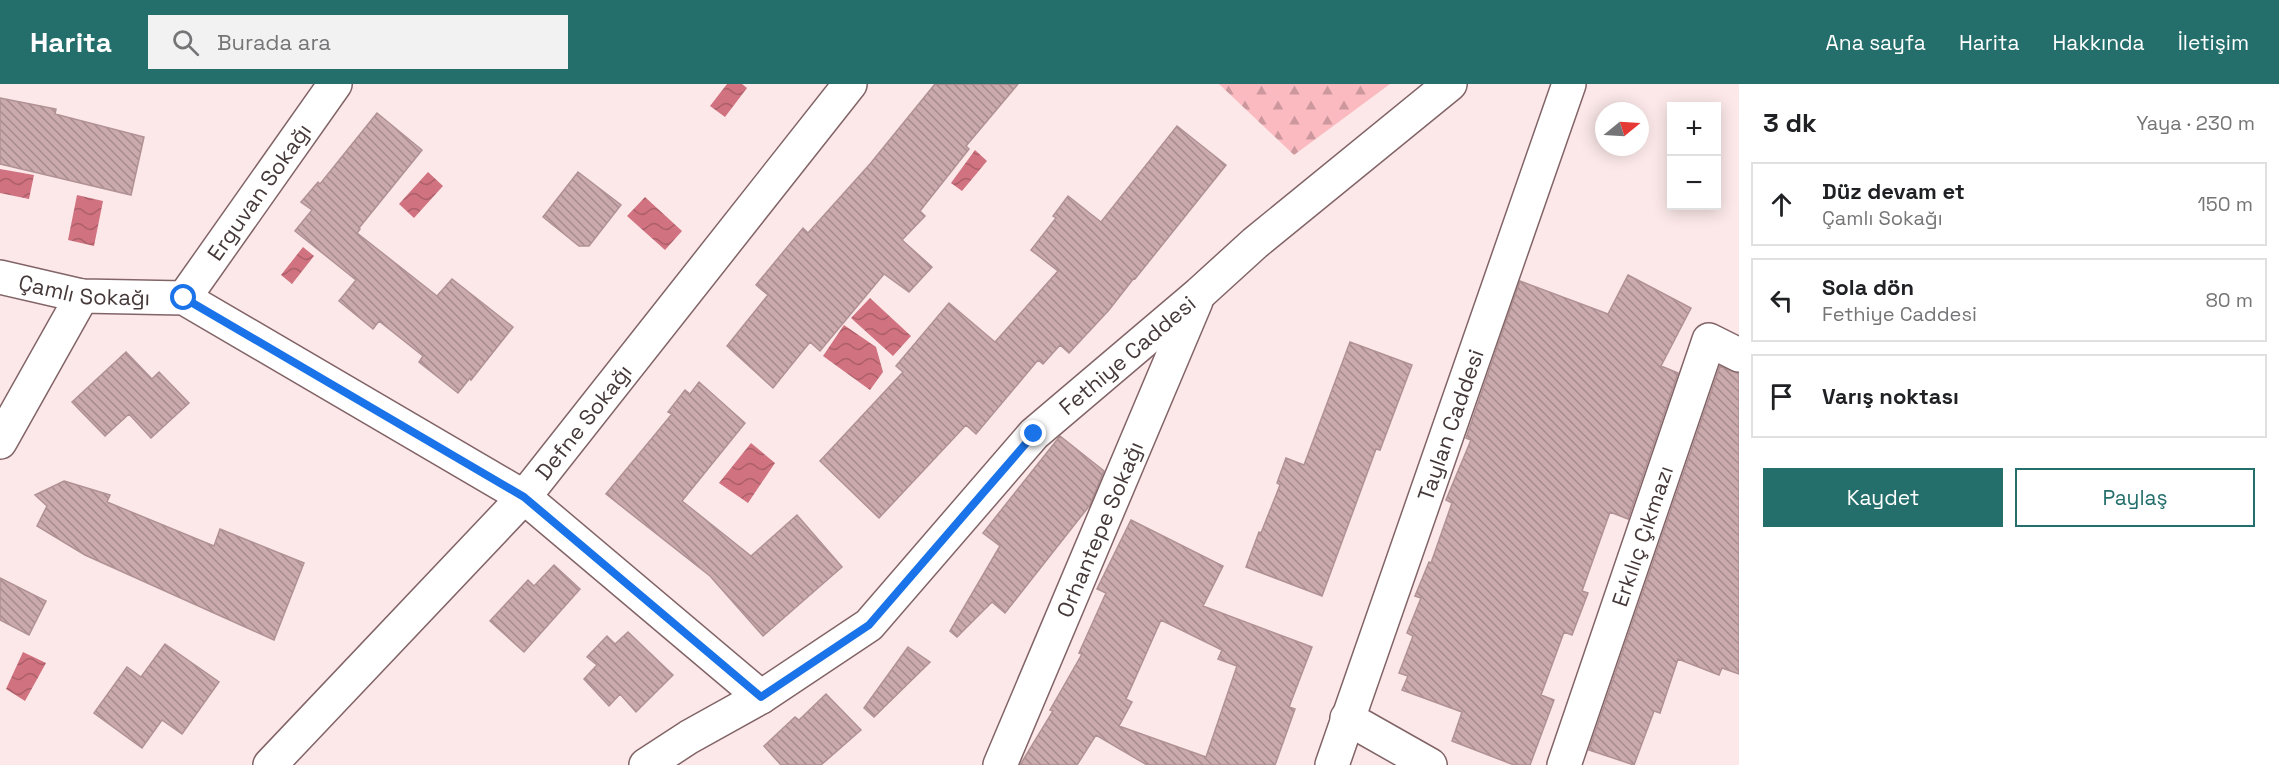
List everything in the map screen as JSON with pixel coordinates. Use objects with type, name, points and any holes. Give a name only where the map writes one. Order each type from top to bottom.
[{"type":"street","name":"Erguvan Sokağı","points":[[184,298],[335,84]]},
{"type":"street","name":"Defne Sokağı","points":[[270,765],[524,497],[850,84]]},
{"type":"street","name":"Fethiye Caddesi","points":[[646,765],[689,737],[761,697],[869,625],[1034,434],[1199,294],[1255,243],[1450,84]]},
{"type":"street","name":"Taylan Caddesi","points":[[1332,765],[1569,84]]},
{"type":"street","name":"Çamlı Sokağı","points":[[0,277],[82,296],[184,298],[524,497],[761,697]]},
{"type":"street","name":"Orhantepe Sokağı","points":[[1000,765],[1199,294]]},
{"type":"street","points":[[0,442],[82,296]]},
{"type":"street","name":"Erkılıç Çıkmazı","points":[[1564,765],[1708,340],[1739,356]]},
{"type":"street","points":[[1347,718],[1430,765]]},
{"type":"green space","points":[[1219,84],[1390,84],[1294,155]]},
{"type":"water","points":[[727,84],[742,84],[747,88],[725,117],[710,106]]},
{"type":"water","points":[[975,150],[987,161],[962,191],[951,183]]},
{"type":"water","points":[[0,169],[34,175],[29,199],[0,193]]},
{"type":"water","points":[[428,172],[443,186],[414,218],[399,204]]},
{"type":"water","points":[[77,195],[103,201],[94,246],[68,240]]},
{"type":"water","points":[[645,197],[682,231],[665,250],[627,216]]},
{"type":"water","points":[[303,247],[314,256],[292,284],[281,275]]},
{"type":"water","points":[[870,298],[911,336],[893,356],[851,318]]},
{"type":"water","points":[[844,325],[876,347],[883,372],[870,390],[823,356]]},
{"type":"water","points":[[751,443],[775,463],[748,503],[719,483]]},
{"type":"water","points":[[23,652],[46,663],[25,701],[6,689]]},
{"type":"building","points":[[935,84],[1018,84],[966,146],[969,149],[920,211],[925,216],[902,240],[932,267],[909,292],[884,274],[820,351],[810,342],[773,388],[727,346],[768,295],[756,285],[803,228],[808,233],[870,164]]},
{"type":"building","points":[[0,98],[56,109],[55,114],[144,137],[131,195],[0,164]]},
{"type":"building","points":[[377,113],[422,150],[357,233],[437,296],[452,279],[513,327],[458,393],[419,362],[423,356],[379,321],[373,329],[339,301],[356,280],[295,231],[312,210],[301,202],[318,182],[320,184]]},
{"type":"building","points":[[1177,126],[1226,165],[1135,279],[1069,353],[1060,345],[1043,364],[1038,360],[976,434],[966,425],[879,518],[820,461],[903,372],[896,366],[949,303],[995,342],[1058,271],[1031,250],[1056,218],[1053,216],[1068,196],[1101,222]]},
{"type":"building","points":[[578,172],[621,205],[589,246],[579,246],[543,217]]},
{"type":"building","points":[[1628,275],[1691,308],[1661,366],[1678,373],[1628,519],[1610,512],[1582,591],[1588,593],[1572,635],[1564,632],[1541,695],[1554,700],[1530,765],[1514,765],[1452,741],[1462,712],[1402,690],[1408,676],[1399,673],[1413,636],[1407,633],[1421,598],[1415,596],[1429,562],[1431,563],[1452,503],[1446,500],[1471,440],[1466,438],[1520,281],[1608,314]]},
{"type":"building","points":[[1350,342],[1412,365],[1380,450],[1376,449],[1322,596],[1246,567],[1280,485],[1277,483],[1286,458],[1304,465]]},
{"type":"building","points":[[126,352],[152,379],[159,372],[189,403],[151,438],[129,414],[105,436],[72,402]]},
{"type":"building","points":[[1720,366],[1739,374],[1739,674],[1722,668],[1719,675],[1678,659],[1660,713],[1654,711],[1634,765],[1589,750]]},
{"type":"building","points":[[699,382],[745,423],[682,501],[751,556],[797,515],[842,567],[763,636],[710,576],[606,494],[672,414],[668,412],[685,390],[690,394]]},
{"type":"building","points":[[1060,436],[1104,471],[1090,505],[1005,613],[992,602],[957,637],[950,631],[1000,546],[983,533]]},
{"type":"building","points":[[64,481],[110,495],[107,502],[214,546],[220,529],[304,563],[274,640],[85,555],[37,526],[47,506],[35,495]]},
{"type":"building","points":[[1131,520],[1223,566],[1203,606],[1312,647],[1289,707],[1295,709],[1275,765],[1147,765],[1096,735],[1077,765],[1020,765],[1053,711],[1050,710],[1082,654],[1079,653],[1106,593],[1097,589]],"holes":[[[1161,620],[1222,650],[1218,659],[1237,666],[1206,757],[1119,726],[1132,702],[1126,699]]]},
{"type":"building","points":[[554,565],[580,589],[524,652],[490,621],[528,580],[534,586]]},
{"type":"building","points":[[0,578],[46,601],[29,635],[0,620]]},
{"type":"building","points":[[628,632],[673,675],[636,712],[620,694],[609,706],[584,679],[597,665],[587,657],[607,636],[615,644]]},
{"type":"building","points":[[165,644],[219,682],[182,734],[162,720],[142,748],[94,713],[127,667],[141,677]]},
{"type":"building","points":[[908,647],[930,662],[874,717],[864,708]]},
{"type":"building","points":[[826,694],[861,730],[821,765],[781,765],[764,746],[795,717],[799,720]]},
{"type":"route","points":[[184,298],[524,497],[761,697],[869,625],[1034,434]]}]
